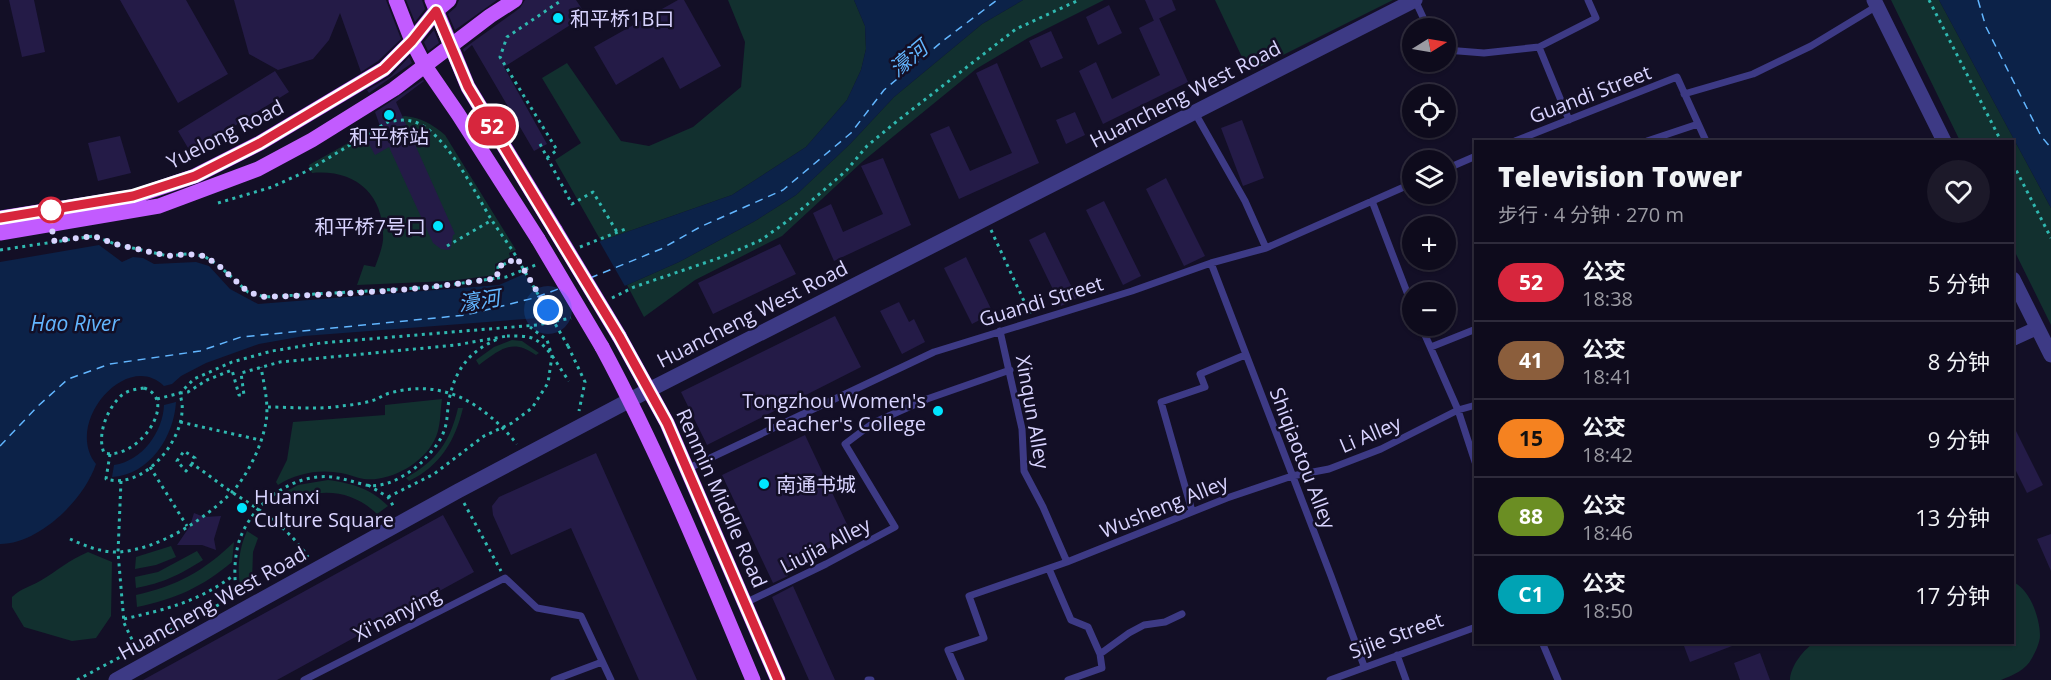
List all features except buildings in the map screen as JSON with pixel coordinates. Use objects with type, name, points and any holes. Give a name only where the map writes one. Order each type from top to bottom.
[{"type":"main road","points":[[396,0],[412,41],[425,66],[538,239],[602,347],[630,400],[673,490],[753,680]]},
{"type":"main road","name":"Yuelong Road","points":[[0,218],[133,196],[195,176],[260,143],[384,69],[412,41],[434,5],[449,0]]},
{"type":"main road","name":"Yuelong Road","points":[[0,233],[159,206],[249,173],[312,140],[394,90],[515,0]]},
{"type":"main road","points":[[434,5],[451,46]]},
{"type":"main road","name":"Renmin Middle Road","points":[[451,46],[468,87],[619,336],[667,423],[778,680]]},
{"type":"street","name":"Huancheng West Road","points":[[116,680],[458,491],[649,390],[1415,0]]},
{"type":"street","points":[[1875,3],[1944,140]]},
{"type":"street","points":[[2014,281],[2051,355]]},
{"type":"street","points":[[2014,339],[2037,328]]},
{"type":"lane","points":[[1415,0],[1423,18]]},
{"type":"lane","points":[[1456,51],[1484,53],[1539,47],[1596,18],[1588,0]]},
{"type":"lane","points":[[1706,140],[1683,94],[1753,74],[1811,46],[1875,3]]},
{"type":"lane","points":[[1539,47],[1569,120]]},
{"type":"lane","name":"Guandi Street","points":[[1528,139],[1677,77],[1683,94]]},
{"type":"lane","points":[[1195,113],[1245,201],[1266,248]]},
{"type":"lane","points":[[1650,140],[1698,124]]},
{"type":"lane","points":[[1456,165],[1474,157]]},
{"type":"lane","name":"Guandi Street","points":[[687,469],[934,352],[1131,291],[1211,263],[1266,248],[1402,188]]},
{"type":"lane","points":[[1372,201],[1403,282]]},
{"type":"lane","name":"Shiqiaotou Alley","points":[[1211,263],[1364,666]]},
{"type":"lane","points":[[1431,347],[1474,329]]},
{"type":"lane","name":"Xinqun Alley","points":[[1000,331],[1022,429],[1024,471],[1067,562]]},
{"type":"lane","points":[[1426,336],[1458,410],[1474,459]]},
{"type":"lane","points":[[1192,511],[1161,402],[1205,387],[1200,374],[1245,355]]},
{"type":"lane","name":"Liujia Alley","points":[[745,603],[826,564],[895,527],[845,444],[873,423],[927,399],[1010,370]]},
{"type":"lane","name":"Li Alley","points":[[1292,476],[1329,469],[1382,449],[1458,410],[1474,406]]},
{"type":"lane","name":"Wusheng Alley","points":[[961,680],[948,650],[984,638],[969,596],[1049,569],[1192,511],[1292,476]]},
{"type":"lane","points":[[1049,569],[1071,620],[1088,627],[1100,654],[1102,668],[1068,680]]},
{"type":"lane","points":[[505,578],[537,608],[580,616],[611,680]]},
{"type":"lane","name":"Xi'nanying","points":[[304,680],[505,578]]},
{"type":"lane","points":[[1100,654],[1144,625],[1165,622],[1182,614]]},
{"type":"lane","name":"Sijie Street","points":[[1330,680],[1474,628]]},
{"type":"lane","points":[[1543,644],[1558,680]]},
{"type":"lane","points":[[1397,655],[1406,680]]},
{"type":"lane","points":[[554,680],[602,662]]},
{"type":"path","points":[[547,158],[557,150],[500,57],[507,37],[562,0]]},
{"type":"path","points":[[606,301],[634,287],[722,257],[761,240],[789,220],[846,171],[867,146],[1016,29],[1079,0]]},
{"type":"path","points":[[1929,0],[2000,140]]},
{"type":"path","points":[[218,202],[272,187],[307,171],[388,122],[401,119],[417,122],[458,162],[568,346],[585,382],[580,411],[570,416]]},
{"type":"path","points":[[540,144],[572,204],[594,192],[616,232]]},
{"type":"path","points":[[2014,166],[2051,238]]},
{"type":"path","points":[[447,246],[492,220]]},
{"type":"path","points":[[986,220],[1034,321]]},
{"type":"path","points":[[0,250],[94,236],[115,244],[168,256],[187,254],[204,256],[218,265],[248,292],[265,297],[435,287],[478,281],[497,278],[498,267],[517,258]]},
{"type":"path","points":[[110,454],[106,479],[121,481],[150,467],[172,442],[182,413],[180,393],[203,374],[232,362],[272,351],[321,343],[529,326],[569,319],[578,315]]},
{"type":"path","points":[[388,497],[434,474],[484,436],[503,428],[532,408],[548,383],[552,356],[547,340],[529,326]]},
{"type":"path","points":[[368,485],[398,479],[414,469],[427,456],[443,434],[456,372],[473,354],[495,340],[507,336]]},
{"type":"path","points":[[158,399],[188,392],[207,380],[232,370],[239,395],[244,395],[241,373],[280,362],[456,345],[507,336],[522,336],[536,340],[552,356],[569,381]]},
{"type":"path","points":[[70,539],[86,546],[118,552],[151,545],[187,526],[232,492],[244,477],[266,423],[267,407],[261,367]]},
{"type":"path","points":[[144,388],[152,391],[158,399],[153,422],[134,447],[126,451],[104,453],[101,445],[103,427],[118,397],[135,389],[144,388]]},
{"type":"path","points":[[267,407],[339,407],[375,400],[390,393],[434,389],[451,392],[480,408],[517,444],[519,443]]},
{"type":"path","points":[[180,422],[260,440]]},
{"type":"path","points":[[184,451],[195,458],[192,464],[186,471],[177,461],[184,451]]},
{"type":"path","points":[[192,464],[259,508],[299,543],[309,557]]},
{"type":"path","points":[[150,467],[187,526]]},
{"type":"path","points":[[77,680],[237,595],[234,575],[239,543],[259,508],[271,496],[284,488],[314,477],[340,477],[368,485],[388,497],[395,509],[386,513]]},
{"type":"path","points":[[121,481],[118,552],[124,619],[136,648]]},
{"type":"path","points":[[458,491],[505,578]]},
{"type":"path","points":[[299,563],[314,555]]},
{"type":"path","points":[[124,619],[177,607],[221,585],[234,575]]},
{"type":"green space","points":[[728,0],[854,0],[865,26],[866,49],[861,70],[847,100],[806,147],[732,195],[601,241],[555,160],[581,143],[542,78],[567,63],[621,141],[649,146],[693,127],[741,87],[745,42]]},
{"type":"green space","points":[[1023,0],[1104,0],[1028,38],[976,69],[862,162],[782,236],[695,280],[644,317],[627,285],[679,262],[755,221],[796,195],[850,144],[894,97],[982,24]]},
{"type":"green space","points":[[1215,0],[1393,0],[1249,72]]},
{"type":"green space","points":[[1891,0],[1939,0],[2051,208],[2051,325],[2014,250],[2014,140],[1960,140]]},
{"type":"green space","points":[[405,116],[426,122],[445,135],[516,250],[509,253],[510,257],[495,264],[495,275],[449,281],[357,285],[364,265],[375,267],[381,250],[383,240],[379,210],[365,188],[342,175],[312,173],[309,165],[389,120]]},
{"type":"green space","points":[[512,340],[522,341],[539,353],[536,355],[513,346],[500,350],[479,365],[476,360],[494,347]]},
{"type":"green space","points":[[442,399],[439,426],[434,441],[422,457],[404,470],[384,478],[374,479],[325,472],[300,475],[278,485],[276,482],[287,460],[293,422],[385,415],[385,405]]},
{"type":"green space","points":[[458,408],[463,408],[460,420],[445,451],[429,468],[409,481],[406,478],[426,464],[441,449],[451,431]]},
{"type":"green space","points":[[328,480],[361,488],[375,495],[388,506],[377,514],[357,500],[335,493],[312,494],[289,502],[276,497],[298,485]]},
{"type":"green space","points":[[247,531],[258,538],[253,552],[252,581],[240,586],[239,558]]},
{"type":"green space","points":[[234,542],[232,562],[210,578],[176,596],[137,607],[136,595],[164,587],[189,576],[212,561]]},
{"type":"green space","points":[[171,546],[176,557],[156,565],[135,569],[136,557]]},
{"type":"green space","points":[[197,551],[203,560],[163,581],[136,588],[135,577],[158,572]]},
{"type":"green space","points":[[88,552],[112,562],[111,616],[96,638],[72,641],[24,627],[12,607],[12,597]]},
{"type":"green space","points":[[2014,583],[2024,591],[2033,605],[2040,636],[2037,647],[2023,669],[2001,680],[1790,680],[1792,669],[1798,658],[1813,644],[2014,644]]},
{"type":"water","name":"Hao River","points":[[854,0],[1023,0],[982,24],[894,97],[850,144],[796,195],[755,221],[679,262],[627,285],[539,318],[304,336],[259,344],[206,363],[181,376],[172,384],[164,386],[149,377],[133,377],[118,384],[104,396],[93,412],[88,429],[88,447],[96,464],[81,492],[58,517],[30,537],[0,544],[0,262],[99,245],[122,262],[133,257],[143,258],[154,264],[196,262],[209,266],[230,289],[258,304],[499,285],[601,241],[732,195],[806,147],[847,100],[861,70],[866,49],[865,26]]},
{"type":"water","points":[[1939,0],[2051,0],[2051,208]]},
{"type":"water","points":[[176,402],[170,428],[157,452],[138,469],[126,475],[112,477],[114,465],[133,458],[149,444],[160,425],[164,405]]},
{"type":"pier","points":[[598,239],[626,288],[549,318],[523,271]]},
{"type":"ferry route","points":[[590,278],[661,249],[700,227],[783,190],[851,133],[884,90],[997,0]]},
{"type":"ferry route","points":[[1978,0],[1986,27],[2041,136],[2051,148]]},
{"type":"ferry route","points":[[0,446],[38,406],[68,379],[110,364],[200,351],[241,337],[466,315],[534,298],[561,288]]},
{"type":"bus line","name":"52","points":[[0,218],[133,196],[195,176],[260,143],[384,69],[412,41],[436,11],[468,87],[619,336],[667,423],[778,680]]},
{"type":"place","name":"和平桥1B口","points":[[558,18]]},
{"type":"place","name":"和平桥站","points":[[389,115]]},
{"type":"place","name":"和平桥7号口","points":[[438,226]]},
{"type":"place","name":"Tongzhou Women's Teacher's College","points":[[938,411]]},
{"type":"place","name":"南通书城","points":[[764,484]]},
{"type":"place","name":"Huanxi Culture Square","points":[[242,508]]},
{"type":"route","points":[[51,210],[53,241],[94,236],[115,244],[168,256],[187,254],[204,256],[218,265],[248,292],[265,297],[435,287],[497,278],[498,267],[517,258],[548,310]]},
{"type":"water label","name":"濠河","points":[[908,58]]},
{"type":"water label","name":"濠河","points":[[479,300]]}]
